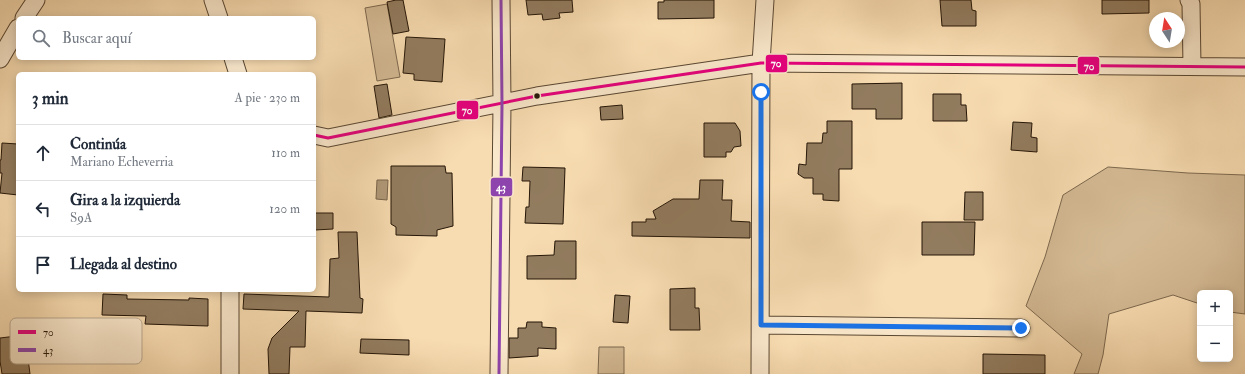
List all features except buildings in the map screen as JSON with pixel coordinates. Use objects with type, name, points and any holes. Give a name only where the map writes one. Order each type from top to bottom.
[{"type":"street","points":[[25,16],[36,0]]},
{"type":"street","points":[[213,0],[218,16]]},
{"type":"street","points":[[499,374],[502,104],[501,0]]},
{"type":"street","points":[[760,374],[761,63],[764,0]]},
{"type":"street","points":[[1189,0],[1192,4],[1192,66]]},
{"type":"street","points":[[0,59],[16,31]]},
{"type":"street","points":[[233,60],[237,72]]},
{"type":"street","points":[[319,139],[537,96],[761,63],[1245,67]]},
{"type":"street","points":[[230,292],[230,374]]},
{"type":"street","points":[[761,325],[1021,328]]},
{"type":"shaded area","points":[[387,4],[400,77],[377,81],[365,8]]},
{"type":"shaded area","points":[[1108,167],[1188,173],[1245,175],[1245,314],[1233,312],[1233,290],[1197,290],[1197,303],[1173,295],[1109,314],[1103,355],[1098,374],[1074,374],[1082,354],[1026,306],[1045,257],[1063,195]]},
{"type":"shaded area","points":[[377,180],[388,180],[387,200],[376,199]]},
{"type":"shaded area","points":[[599,347],[624,347],[624,374],[598,374]]},
{"type":"transit line","name":"43","points":[[499,374],[502,104],[501,0]]},
{"type":"transit line","name":"70","points":[[316,135],[328,138],[537,96],[761,63],[1245,67]]},
{"type":"route","points":[[761,92],[761,325],[1021,328]]}]
